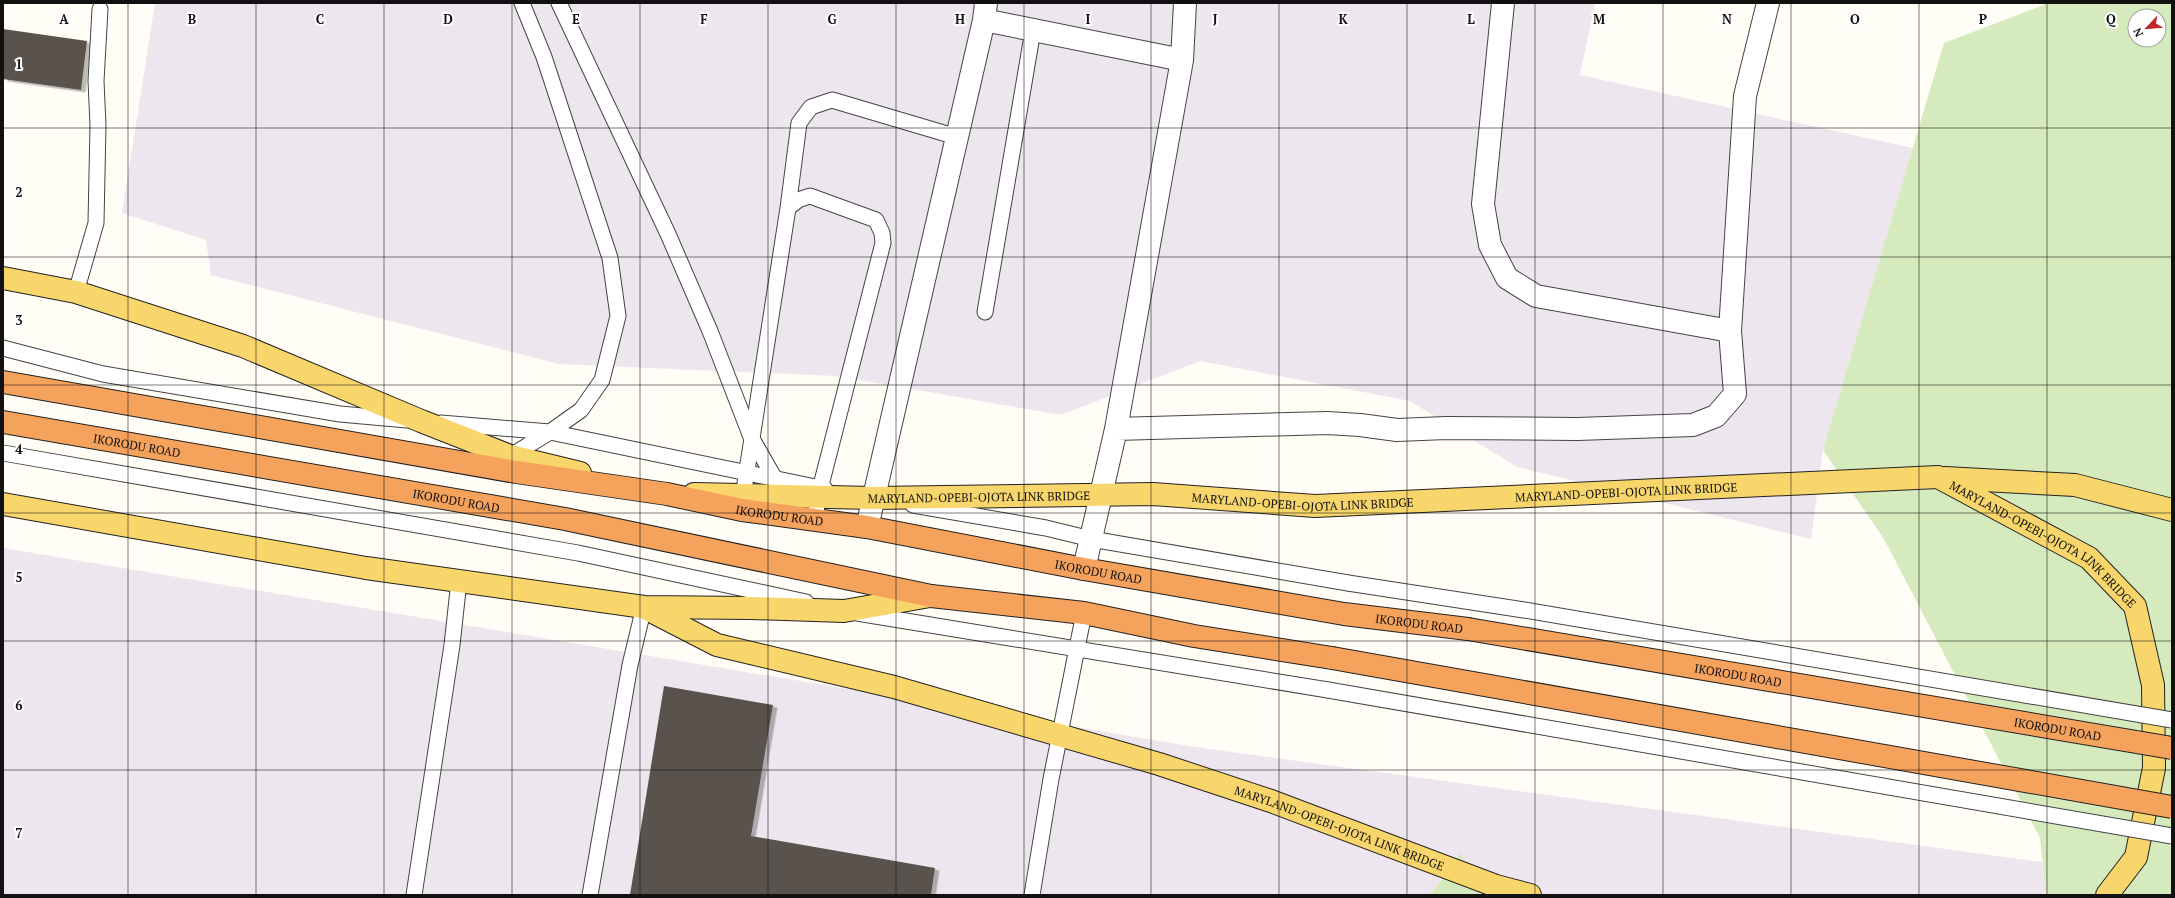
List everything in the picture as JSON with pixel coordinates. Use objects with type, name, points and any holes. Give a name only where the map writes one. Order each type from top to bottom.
[{"type":"highway","name":"IKORODU ROAD","points":[[3,382],[492,467],[666,494],[743,503],[794,517],[867,527],[1084,570],[1344,614],[1468,629],[2172,748]]},
{"type":"highway","name":"IKORODU ROAD","points":[[3,422],[565,519],[931,596],[1084,613],[1194,636],[1332,658],[2172,807]]},
{"type":"main road","name":"IKORODU ROAD","points":[[3,278],[76,292],[243,346],[421,421],[510,456],[666,494]]},
{"type":"main road","name":"MARYLAND-OPEBI-OJOTA LINK BRIDGE","points":[[1938,477],[2089,558],[2135,606],[2153,685],[2154,768],[2136,857],[2107,895]]},
{"type":"main road","name":"MARYLAND-OPEBI-OJOTA LINK BRIDGE","points":[[743,503],[780,488],[873,498],[1153,494],[1315,506],[1938,477],[2075,485],[2172,510]]},
{"type":"main road","name":"IKORODU ROAD","points":[[3,504],[358,567],[644,607],[844,611],[931,596]]},
{"type":"main road","name":"MARYLAND-OPEBI-OJOTA LINK BRIDGE","points":[[644,607],[717,645],[894,687],[1060,735],[1271,801],[1496,886],[1530,895]]},
{"type":"street","points":[[1084,570],[1116,429],[1182,60],[1185,3]]},
{"type":"street","points":[[1503,3],[1483,204],[1490,244],[1507,278],[1536,296],[1730,331]]},
{"type":"street","points":[[1116,429],[1327,423],[1360,425],[1397,430],[1446,428],[1577,429],[1693,425],[1716,416],[1734,394],[1730,331],[1745,96],[1768,3]]},
{"type":"street","points":[[867,527],[985,12],[1033,30],[1182,60]]},
{"type":"lane","points":[[492,467],[550,432],[581,410],[602,380],[618,316],[610,258],[544,57],[522,3]]},
{"type":"lane","points":[[559,3],[668,234],[710,331],[751,437],[780,488],[794,517]]},
{"type":"lane","points":[[76,292],[96,223],[98,124],[96,81],[100,9]]},
{"type":"lane","points":[[985,312],[1033,30]]},
{"type":"lane","points":[[743,503],[751,437],[788,208],[798,123],[811,107],[832,100],[957,137]]},
{"type":"lane","points":[[788,208],[798,200],[810,196],[876,220],[882,233],[883,243],[819,493],[815,520]]},
{"type":"lane","points":[[3,348],[103,374],[340,414],[550,432],[747,474],[780,488]]},
{"type":"lane","points":[[3,453],[578,553],[844,611],[1328,690],[2172,836]]},
{"type":"lane","points":[[873,498],[1046,528],[1091,539],[1348,583],[1524,610],[2172,720]]},
{"type":"lane","points":[[414,895],[452,645],[459,581]]},
{"type":"lane","points":[[590,895],[630,665],[644,607]]},
{"type":"lane","points":[[1032,895],[1060,735],[1084,613]]},
{"type":"shaded area","points":[[155,3],[1595,3],[1580,75],[1913,148],[1823,450],[1811,539],[1517,467],[1410,401],[1200,361],[1061,415],[836,376],[559,364],[211,275],[206,240],[122,213]]},
{"type":"shaded area","points":[[3,548],[1202,748],[2042,862],[2046,895],[1480,895],[1461,854],[1430,895],[3,895]]},
{"type":"green space","points":[[2049,3],[2172,3],[2172,895],[2046,895],[2040,838],[1884,539],[1823,450],[1944,43]]},
{"type":"green space","points":[[1461,853],[1480,895],[1430,895]]},
{"type":"building","points":[[3,29],[87,41],[81,90],[3,79]]},
{"type":"building","points":[[664,686],[773,705],[751,836],[935,868],[931,895],[630,895]]}]
